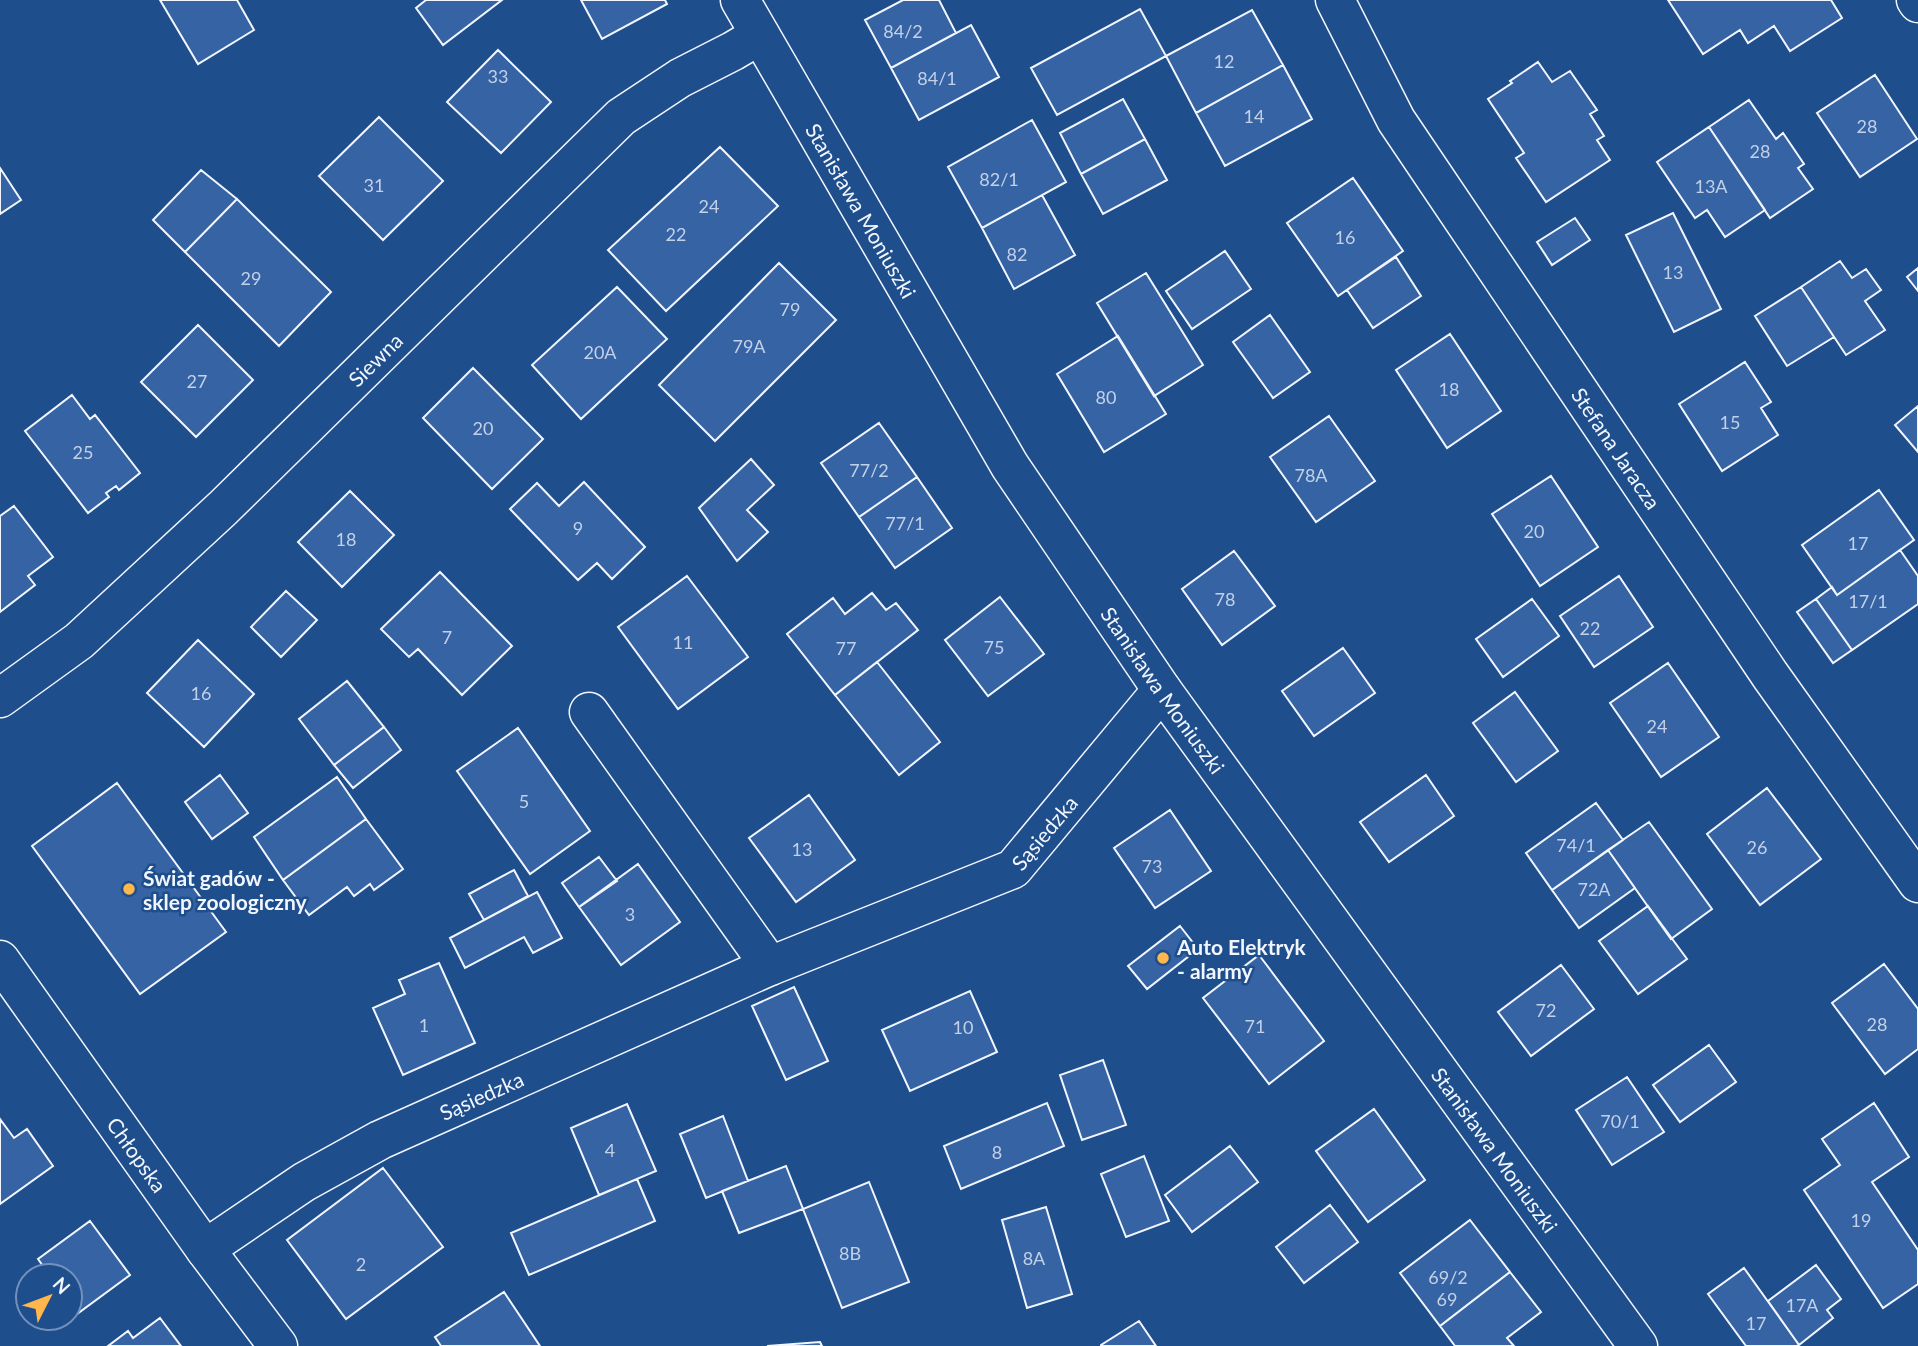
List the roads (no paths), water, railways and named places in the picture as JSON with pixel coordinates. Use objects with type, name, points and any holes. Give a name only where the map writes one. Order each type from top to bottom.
[{"type":"street","name":"Stanisława Moniuszki","points":[[740,0],[1010,466],[1162,690],[1639,1346]]},
{"type":"street","name":"Stefana Jaracza","points":[[1335,0],[1396,120],[1770,675],[1918,883]]},
{"type":"street","name":"Siewna","points":[[0,698],[79,641],[223,508],[621,117],[680,78],[760,35]]},
{"type":"street","name":"Sąsiedzka","points":[[205,1249],[304,1182],[380,1140],[769,966],[1013,869],[1162,690]]},
{"type":"street","points":[[589,712],[769,966]]},
{"type":"street","name":"Chłopska","points":[[0,960],[205,1249],[278,1346]]},
{"type":"place","name":"Świat gadów - sklep zoologiczny","points":[[129,889]]},
{"type":"place","name":"Auto Elektryk - alarmy","points":[[1163,958]]}]
